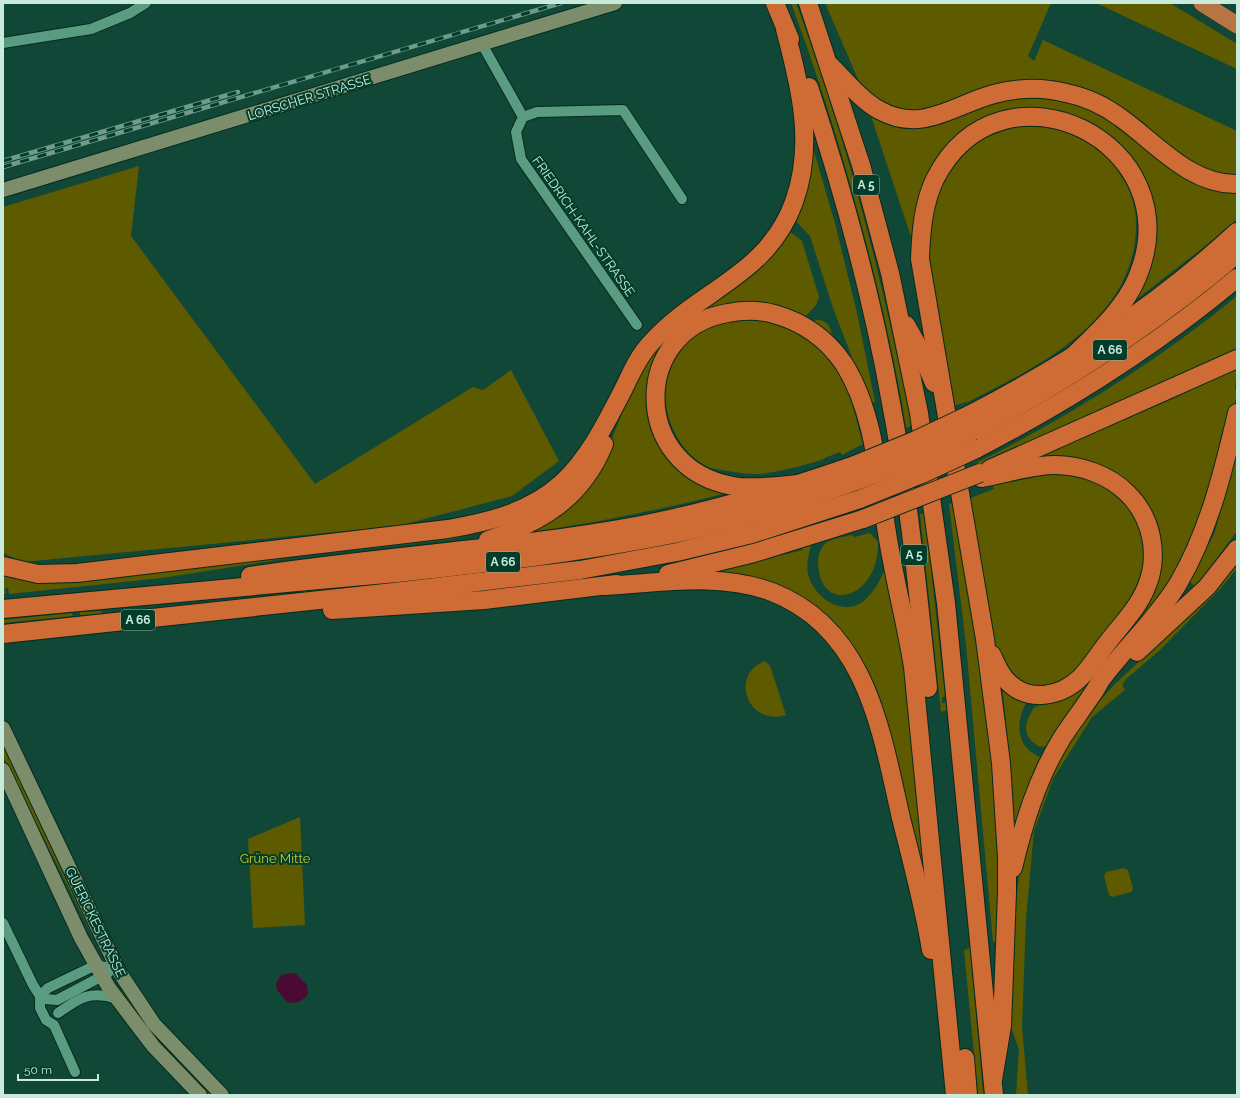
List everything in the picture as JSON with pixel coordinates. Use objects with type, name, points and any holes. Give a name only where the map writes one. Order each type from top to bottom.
[{"type":"highway","name":"A 5","points":[[776,3],[785,29],[807,81],[834,168],[860,262],[891,403],[910,522],[918,586],[968,1095]]},
{"type":"highway","name":"A 5","points":[[808,3],[861,165],[890,272],[919,413],[945,596],[994,1088]]},
{"type":"highway","points":[[1202,3],[1237,26]]},
{"type":"highway","points":[[1218,3],[1237,12]]},
{"type":"highway","points":[[3,566],[38,574],[77,573],[448,529],[483,523],[526,508],[562,483],[584,458],[619,398],[636,364],[649,344],[669,324],[755,261],[772,241],[794,204],[804,163],[804,110],[785,29]]},
{"type":"highway","points":[[828,63],[873,106],[888,114],[910,120],[939,115],[1006,91],[1042,89],[1078,96],[1100,105],[1116,114],[1176,162],[1191,171],[1214,181],[1237,184]]},
{"type":"highway","points":[[994,1088],[1002,1026],[1007,892],[1007,858],[1001,763],[985,639],[962,497],[945,409],[920,259],[921,235],[926,207],[935,180],[949,157],[959,146],[981,130],[1006,120],[1035,116],[1070,123],[1091,132],[1109,145],[1124,161],[1135,181],[1143,203],[1146,232],[1143,258],[1137,277],[1124,301],[1113,315],[1068,361]]},
{"type":"highway","points":[[142,596],[196,584],[262,574],[511,544],[641,525],[694,514],[802,484],[854,474],[916,440],[971,423],[1068,361],[1165,293],[1237,232]]},
{"type":"highway","name":"A 66","points":[[971,423],[1048,389],[1121,344],[1188,294],[1237,254]]},
{"type":"highway","name":"A 66","points":[[3,634],[512,579],[626,562],[752,534],[860,499],[922,474],[976,449],[1049,410],[1119,366],[1186,318],[1237,278]]},
{"type":"highway","points":[[897,308],[919,348],[945,409]]},
{"type":"highway","points":[[802,484],[734,487],[715,482],[687,467],[670,449],[664,438],[657,417],[655,398],[658,377],[671,349],[684,334],[692,328],[710,318],[723,314],[747,311],[769,312],[801,323],[819,336],[835,353],[851,376],[863,406],[872,440],[888,538],[913,667],[954,1095]]},
{"type":"highway","points":[[606,586],[719,562],[799,540],[863,519],[980,476],[1237,359]]},
{"type":"highway","points":[[450,551],[520,528],[535,521],[562,503],[583,482],[600,455],[619,398]]},
{"type":"highway","points":[[1007,892],[1024,824],[1036,789],[1062,738],[1092,696],[1103,677],[1164,604],[1189,564],[1208,521],[1237,413]]},
{"type":"highway","points":[[980,476],[1056,465],[1080,468],[1104,477],[1124,489],[1137,505],[1149,528],[1153,556],[1148,583],[1135,608],[1081,677],[1070,686],[1059,692],[1042,696],[1030,695],[1007,682],[998,668],[985,639]]},
{"type":"highway","name":"A 66","points":[[3,609],[284,584],[504,562],[629,543],[730,521],[854,474]]},
{"type":"highway","points":[[1092,696],[1110,681],[1130,659],[1207,587],[1237,549]]},
{"type":"highway","points":[[208,613],[264,614],[439,604],[606,586],[720,581],[771,592],[796,605],[830,632],[850,656],[861,676],[881,730],[932,951],[948,1073],[954,1095]]},
{"type":"main road","name":"LORSCHER STRASSE","points":[[3,190],[615,3]]},
{"type":"main road","name":"GUERICKESTRASSE","points":[[3,728],[118,970],[154,1024],[222,1095]]},
{"type":"main road","name":"GUERICKESTRASSE","points":[[3,770],[81,938],[99,971],[116,999],[125,1007],[153,1046],[200,1095]]},
{"type":"street","points":[[3,43],[91,29],[130,13],[146,3]]},
{"type":"street","points":[[482,44],[523,117],[537,112],[623,110],[682,199]]},
{"type":"street","name":"FRIEDRICH-KAHL-STRASSE","points":[[523,117],[516,132],[521,159],[637,325]]},
{"type":"street","points":[[3,923],[40,996],[40,1008],[46,1020],[54,1025],[75,1072]]},
{"type":"street","points":[[40,996],[48,988],[99,971],[118,970]]},
{"type":"street","points":[[54,1025],[58,1013],[59,1003],[65,996],[99,971]]},
{"type":"street","points":[[58,1013],[84,996],[95,994],[116,999]]},
{"type":"street","points":[[40,996],[51,1000],[65,996]]},
{"type":"green space","points":[[791,3],[796,3],[814,54],[862,210],[888,315],[911,421],[912,426],[906,428],[889,337],[863,230],[830,116]]},
{"type":"green space","points":[[825,3],[1051,3],[1028,56],[1034,61],[1043,40],[1237,131],[1237,177],[1197,167],[1072,87],[925,114],[891,110],[861,86]]},
{"type":"green space","points":[[1096,3],[1170,3],[1237,44],[1237,69]]},
{"type":"green space","points":[[1066,96],[1237,189],[1237,219],[1204,247],[1120,312],[1136,287],[1147,194],[1081,121],[964,134],[913,236],[910,234],[870,113],[888,119],[1007,97]]},
{"type":"green space","points":[[1036,125],[1055,128],[1082,137],[1099,147],[1112,161],[1130,191],[1136,215],[1135,242],[1127,272],[1113,298],[1094,321],[1072,341],[1019,375],[966,403],[950,407],[936,322],[931,280],[930,229],[932,211],[946,178],[954,164],[965,153],[989,136],[1019,127]]},
{"type":"green space","points":[[811,141],[836,227],[857,313],[875,402],[867,406],[810,236],[794,219]]},
{"type":"green space","points":[[139,166],[131,236],[315,484],[473,387],[483,390],[511,370],[559,461],[512,496],[398,526],[23,562],[3,553],[3,207]]},
{"type":"green space","points":[[789,231],[802,241],[819,297],[816,305],[807,315],[801,317],[770,307],[676,334],[657,432],[735,491],[634,514],[532,532],[604,459],[632,388],[650,352]]},
{"type":"green space","points":[[1237,296],[1237,354],[979,468],[978,462],[1046,426],[1144,365],[1207,320]]},
{"type":"green space","points":[[742,318],[766,319],[785,324],[804,335],[821,349],[839,373],[845,385],[855,413],[863,444],[842,455],[840,452],[808,464],[764,474],[748,474],[718,470],[708,467],[688,453],[675,433],[669,417],[666,400],[666,383],[670,367],[677,352],[688,339],[701,329],[718,322]]},
{"type":"green space","points":[[816,320],[821,320],[828,324],[835,341],[811,324]]},
{"type":"green space","points":[[1237,368],[1235,388],[1237,393],[1223,452],[1203,518],[1167,590],[1067,713],[1046,746],[1040,747],[1029,738],[1026,728],[1029,717],[1036,705],[1036,708],[1044,699],[1134,625],[1156,576],[1131,490],[1025,463],[1177,397]]},
{"type":"green space","points":[[1237,448],[1237,531],[1196,587],[1189,581],[1215,532]]},
{"type":"green space","points":[[1048,474],[1070,474],[1085,477],[1101,484],[1119,496],[1129,508],[1139,526],[1144,553],[1142,569],[1129,607],[1092,655],[1057,687],[1020,685],[994,648],[968,499],[994,489],[993,486]]},
{"type":"green space","points":[[955,502],[998,768],[999,942],[993,942],[966,645],[949,504]]},
{"type":"green space","points":[[920,514],[925,514],[945,696],[942,698],[942,703],[946,703],[947,710],[941,712]]},
{"type":"green space","points":[[492,525],[498,528],[452,539],[295,557],[162,578],[9,594],[8,588],[5,588],[6,594],[3,594],[3,574]]},
{"type":"green space","points":[[870,533],[878,542],[876,561],[870,577],[860,588],[849,594],[838,595],[828,590],[821,579],[818,561],[823,545],[827,542],[851,535],[855,537]]},
{"type":"green space","points":[[694,539],[694,541],[563,565],[301,593],[300,591],[547,564],[645,549]]},
{"type":"green space","points":[[811,545],[807,566],[811,582],[822,596],[829,602],[838,606],[855,606],[864,601],[875,589],[887,565],[900,618],[938,946],[882,715],[819,616],[701,575],[803,550],[802,547]]},
{"type":"green space","points":[[1237,562],[1237,568],[1221,588],[1159,651],[1126,679],[1122,685],[1125,690],[1092,717],[1053,779],[1034,831],[1026,919],[1022,1026],[1028,1095],[1016,1095],[1019,1050],[1009,1021],[1012,930],[1020,870],[1037,801],[1060,758],[1094,707],[1114,685],[1172,631]]},
{"type":"green space","points":[[102,611],[102,614],[80,615],[80,612]]},
{"type":"green space","points":[[72,613],[73,616],[3,623],[3,620]]},
{"type":"green space","points":[[765,661],[770,666],[786,715],[772,717],[761,713],[753,707],[747,697],[746,687],[748,677],[754,668]]},
{"type":"green space","points":[[1002,685],[1028,700],[1019,724],[1020,732],[1026,747],[1040,757],[1025,793],[1013,835],[1011,770]]},
{"type":"green space","points":[[3,745],[95,935],[93,937],[3,756]]},
{"type":"green space","name":"Grüne Mitte","points":[[300,817],[305,925],[253,928],[248,839]]},
{"type":"green space","points":[[1123,868],[1128,870],[1133,889],[1131,892],[1112,897],[1109,895],[1104,876],[1106,872]]},
{"type":"green space","points":[[970,948],[984,1095],[978,1095],[964,950]]},
{"type":"green space","points":[[122,991],[165,1048],[213,1095],[208,1095],[173,1060],[119,993]]},
{"type":"shaded area","points":[[295,973],[307,985],[308,994],[299,1002],[287,1002],[277,990],[276,984],[281,975]]},
{"type":"railway","points":[[3,167],[561,3]]},
{"type":"railway","points":[[3,161],[238,92]]}]
